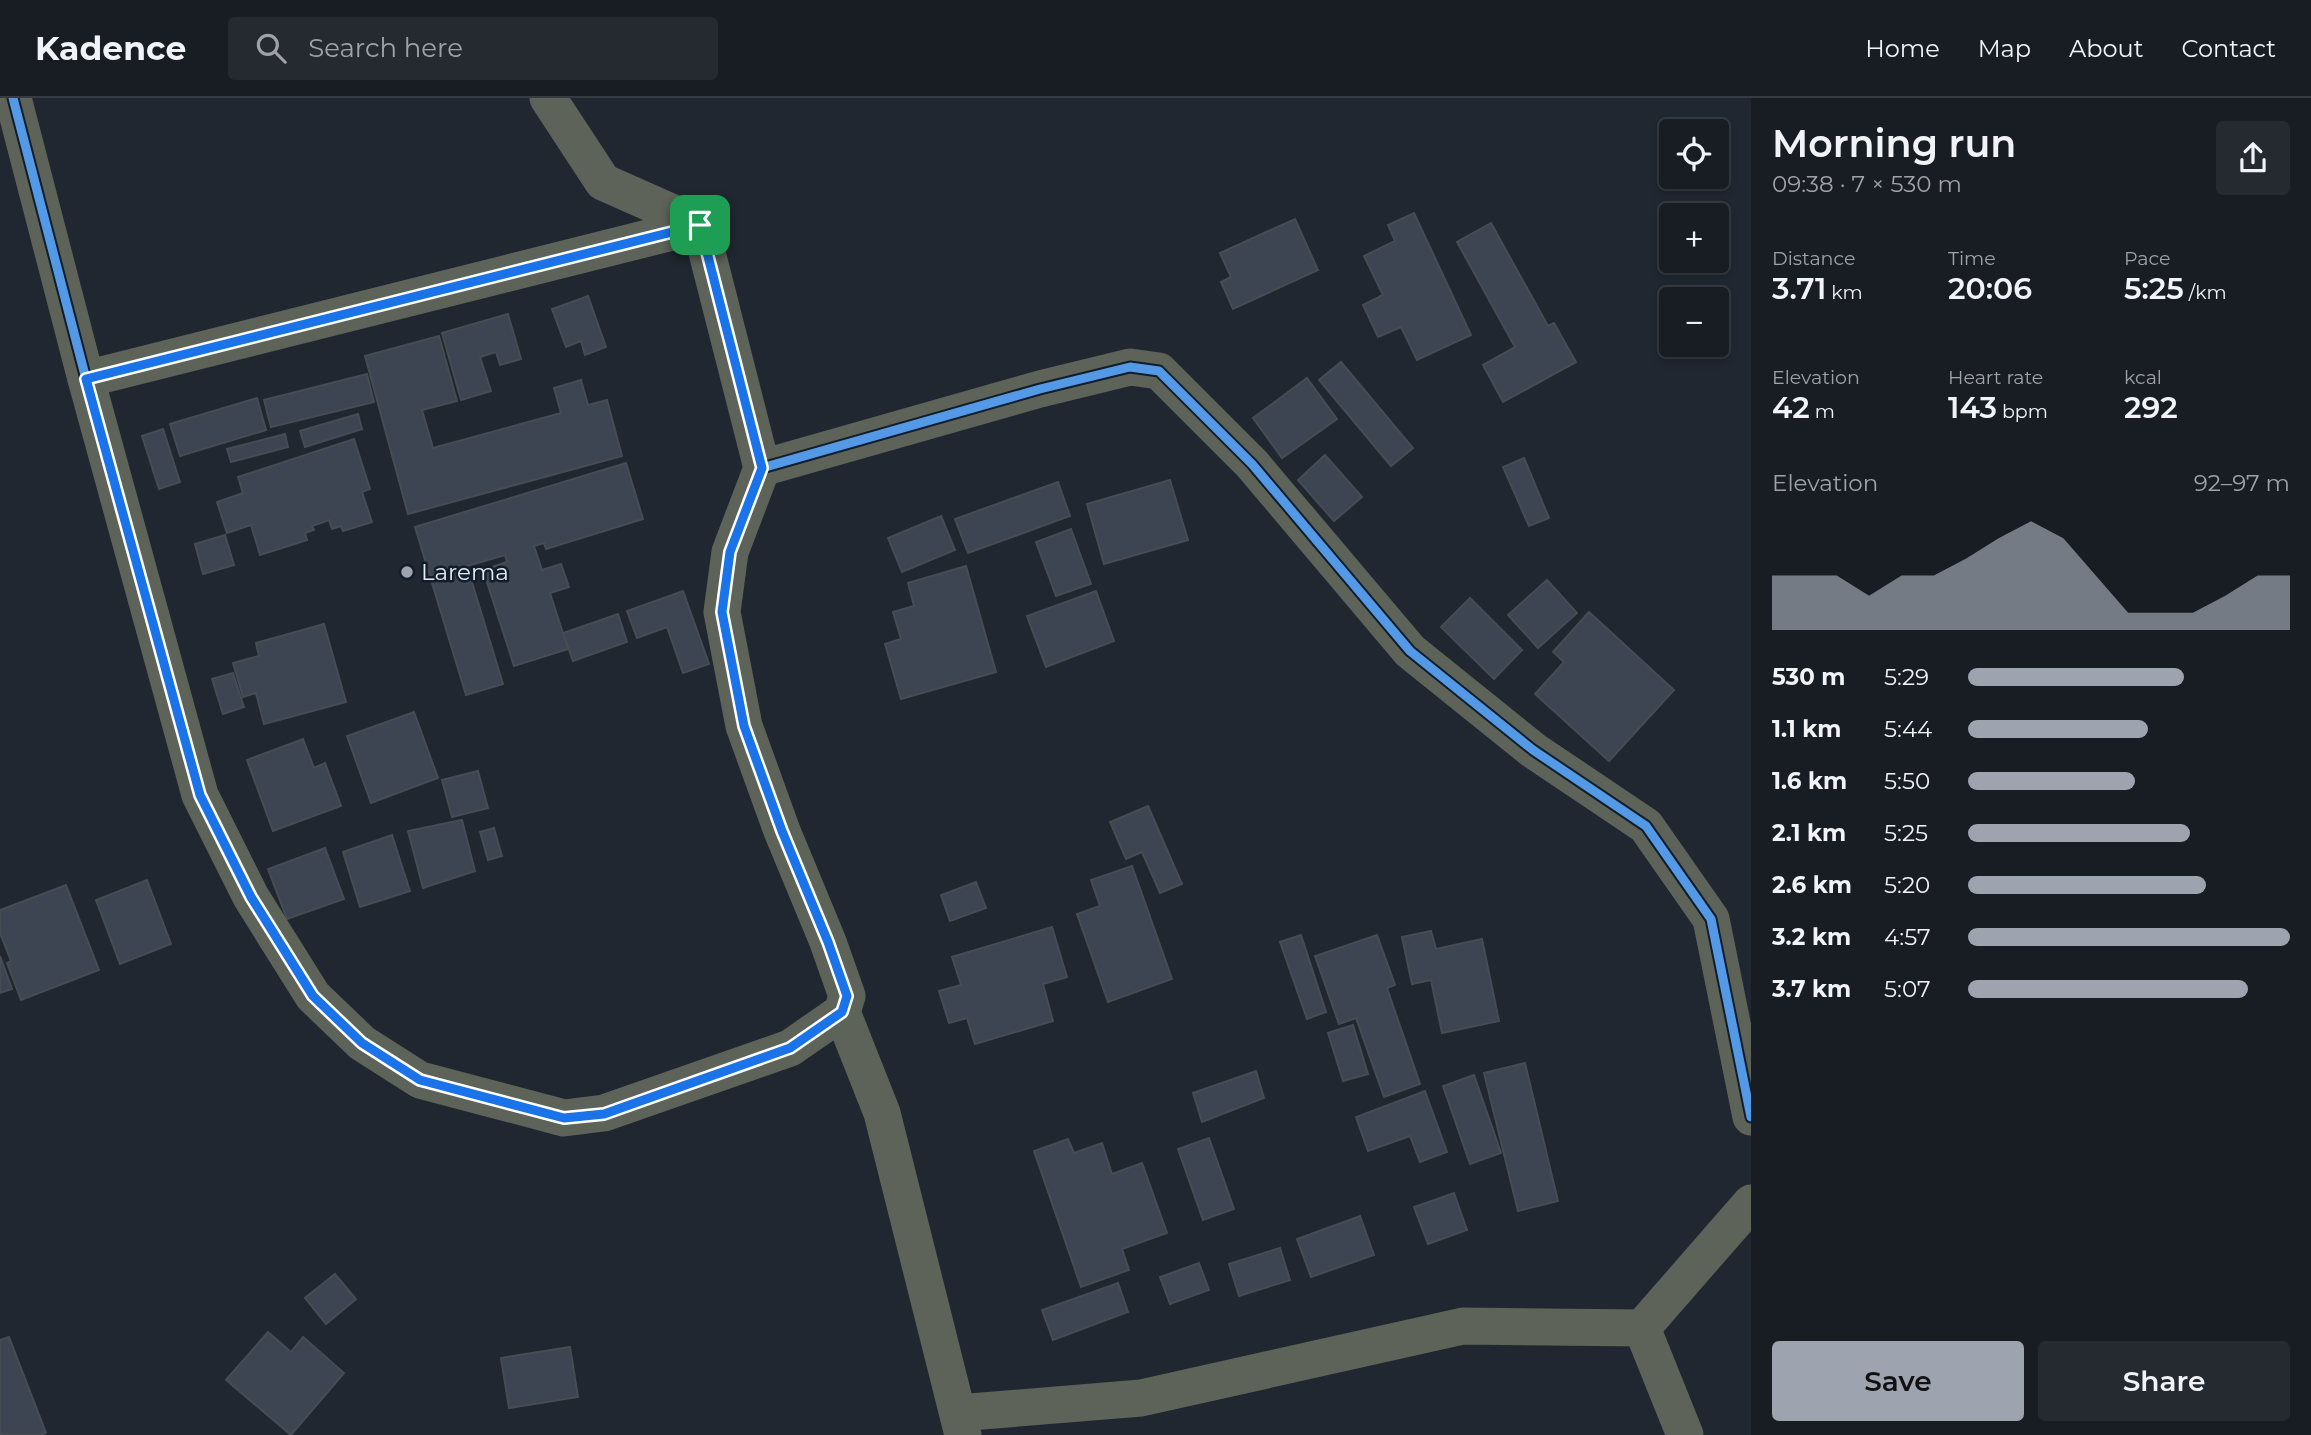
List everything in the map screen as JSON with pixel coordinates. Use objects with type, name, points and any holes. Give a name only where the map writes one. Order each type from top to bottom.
[{"type":"street","points":[[13,98],[86,379],[200,795],[251,897],[313,996],[362,1043],[420,1080],[564,1118],[604,1114],[790,1048],[842,1012],[847,996],[744,726],[722,612],[730,552],[762,468],[700,225]]},
{"type":"street","points":[[548,98],[603,182],[700,225]]},
{"type":"street","points":[[86,379],[700,225]]},
{"type":"street","points":[[762,468],[1040,389],[1130,367],[1159,370],[1252,464],[1410,651],[1533,750],[1646,826],[1711,919],[1751,1117]]},
{"type":"street","points":[[842,1012],[882,1113],[960,1424],[1141,1398],[1463,1326],[1642,1328],[1751,1203]]},
{"type":"street","points":[[1642,1328],[1685,1435]]},
{"type":"building","points":[[1414,213],[1471,335],[1417,360],[1401,327],[1378,337],[1363,305],[1383,295],[1364,256],[1395,241],[1388,225]]},
{"type":"building","points":[[1295,219],[1318,270],[1233,309],[1221,282],[1231,277],[1220,253]]},
{"type":"building","points":[[1491,223],[1548,326],[1554,323],[1576,362],[1503,402],[1483,365],[1515,347],[1457,242]]},
{"type":"building","points":[[588,296],[606,347],[585,355],[581,341],[566,347],[552,309]]},
{"type":"building","points":[[508,314],[521,359],[500,365],[496,352],[480,357],[491,391],[461,400],[442,333]]},
{"type":"building","points":[[439,336],[457,401],[422,410],[433,448],[561,413],[554,388],[581,380],[588,405],[607,400],[622,456],[408,514],[365,356]]},
{"type":"building","points":[[1341,362],[1413,448],[1391,466],[1319,380]]},
{"type":"building","points":[[367,374],[374,402],[271,427],[264,400]]},
{"type":"building","points":[[1307,378],[1337,419],[1282,458],[1253,418]]},
{"type":"building","points":[[257,398],[266,430],[180,456],[170,424]]},
{"type":"building","points":[[358,414],[362,429],[305,447],[300,431]]},
{"type":"building","points":[[163,429],[180,482],[159,489],[142,436]]},
{"type":"building","points":[[285,434],[288,447],[231,462],[227,449]]},
{"type":"building","points":[[354,439],[370,489],[362,492],[372,522],[343,531],[341,526],[332,529],[329,520],[312,526],[314,530],[305,533],[307,540],[260,555],[251,525],[227,533],[217,502],[243,493],[238,477]]},
{"type":"building","points":[[1325,455],[1362,497],[1334,521],[1298,480]]},
{"type":"building","points":[[1524,458],[1549,518],[1529,526],[1503,467]]},
{"type":"building","points":[[626,463],[643,519],[546,549],[544,543],[534,546],[542,570],[561,564],[569,587],[550,593],[568,649],[514,666],[483,570],[507,562],[505,555],[467,566],[503,684],[466,695],[415,527]]},
{"type":"building","points":[[1170,480],[1188,540],[1104,564],[1087,504]]},
{"type":"building","points":[[1058,482],[1070,516],[968,553],[955,519]]},
{"type":"building","points":[[941,516],[955,550],[902,572],[888,538]]},
{"type":"building","points":[[1071,529],[1091,584],[1056,596],[1036,542]]},
{"type":"building","points":[[225,535],[234,565],[203,574],[195,544]]},
{"type":"building","points":[[966,566],[996,672],[901,699],[885,644],[901,639],[893,612],[914,606],[908,583]]},
{"type":"building","points":[[1547,580],[1577,613],[1538,648],[1508,615]]},
{"type":"building","points":[[683,591],[709,664],[683,673],[667,627],[637,638],[627,611]]},
{"type":"building","points":[[1096,591],[1114,641],[1046,667],[1027,616]]},
{"type":"building","points":[[1470,598],[1522,650],[1494,679],[1441,627]]},
{"type":"building","points":[[1589,612],[1674,690],[1609,761],[1535,694],[1564,662],[1553,652]]},
{"type":"building","points":[[618,614],[627,642],[573,661],[563,633]]},
{"type":"building","points":[[324,624],[346,702],[264,724],[256,693],[243,697],[233,663],[259,656],[256,643]]},
{"type":"building","points":[[233,673],[244,707],[223,714],[212,679]]},
{"type":"building","points":[[414,712],[438,778],[371,803],[347,736]]},
{"type":"building","points":[[303,739],[314,768],[325,763],[341,806],[273,831],[247,760]]},
{"type":"building","points":[[478,771],[488,808],[452,817],[442,780]]},
{"type":"building","points":[[1148,806],[1182,884],[1160,893],[1142,852],[1126,859],[1110,822]]},
{"type":"building","points":[[462,820],[475,871],[423,888],[408,831]]},
{"type":"building","points":[[494,828],[502,856],[488,860],[480,832]]},
{"type":"building","points":[[392,835],[410,891],[360,907],[343,852]]},
{"type":"building","points":[[325,848],[344,899],[287,919],[268,869]]},
{"type":"building","points":[[1132,866],[1172,979],[1108,1002],[1077,914],[1100,906],[1091,880]]},
{"type":"building","points":[[147,880],[171,944],[120,964],[96,900]]},
{"type":"building","points":[[976,882],[986,908],[950,921],[941,895]]},
{"type":"building","points":[[66,885],[99,970],[21,1000],[7,963],[11,961],[0,933],[0,910]]},
{"type":"building","points":[[1052,927],[1067,977],[1043,984],[1053,1021],[975,1044],[967,1018],[949,1023],[939,991],[961,985],[952,957]]},
{"type":"building","points":[[1431,931],[1436,949],[1482,939],[1499,1021],[1442,1033],[1431,980],[1412,984],[1402,937]]},
{"type":"building","points":[[1301,935],[1326,1012],[1307,1019],[1280,942]]},
{"type":"building","points":[[1377,935],[1395,985],[1387,988],[1420,1084],[1384,1097],[1356,1018],[1339,1024],[1315,956]]},
{"type":"building","points":[[0,956],[12,989],[0,993]]},
{"type":"building","points":[[1353,1025],[1368,1074],[1343,1081],[1328,1033]]},
{"type":"building","points":[[1525,1063],[1558,1201],[1518,1211],[1484,1073]]},
{"type":"building","points":[[1256,1071],[1264,1098],[1202,1122],[1193,1093]]},
{"type":"building","points":[[1474,1075],[1501,1153],[1470,1164],[1443,1086]]},
{"type":"building","points":[[1425,1091],[1447,1152],[1420,1162],[1410,1136],[1368,1151],[1356,1117]]},
{"type":"building","points":[[1209,1138],[1234,1209],[1203,1220],[1178,1149]]},
{"type":"building","points":[[1068,1139],[1074,1153],[1102,1143],[1112,1174],[1142,1163],[1167,1233],[1122,1249],[1129,1270],[1081,1287],[1034,1151]]},
{"type":"building","points":[[1454,1193],[1467,1230],[1428,1244],[1414,1207]]},
{"type":"building","points":[[1360,1216],[1374,1255],[1311,1277],[1297,1239]]},
{"type":"building","points":[[1280,1248],[1290,1280],[1239,1296],[1229,1264]]},
{"type":"building","points":[[1199,1263],[1209,1290],[1170,1304],[1160,1277]]},
{"type":"building","points":[[335,1274],[356,1299],[326,1324],[305,1298]]},
{"type":"building","points":[[1118,1283],[1128,1312],[1053,1340],[1042,1310]]},
{"type":"building","points":[[268,1332],[291,1352],[303,1337],[344,1373],[291,1435],[226,1380]]},
{"type":"building","points":[[9,1337],[46,1433],[0,1435],[0,1340]]},
{"type":"building","points":[[570,1347],[578,1397],[509,1408],[501,1358]]},
{"type":"cycle path","points":[[13,98],[86,379],[700,225],[762,468],[1040,389],[1130,367],[1159,371],[1252,464],[1410,651],[1533,750],[1646,826],[1711,919],[1751,1117]]},
{"type":"place","name":"Larema","points":[[407,572]]},
{"type":"route","points":[[700,225],[762,468],[730,552],[722,612],[744,726],[847,996],[842,1012],[790,1048],[604,1114],[564,1118],[420,1080],[362,1043],[313,996],[251,897],[200,795],[86,379],[700,225]]}]
